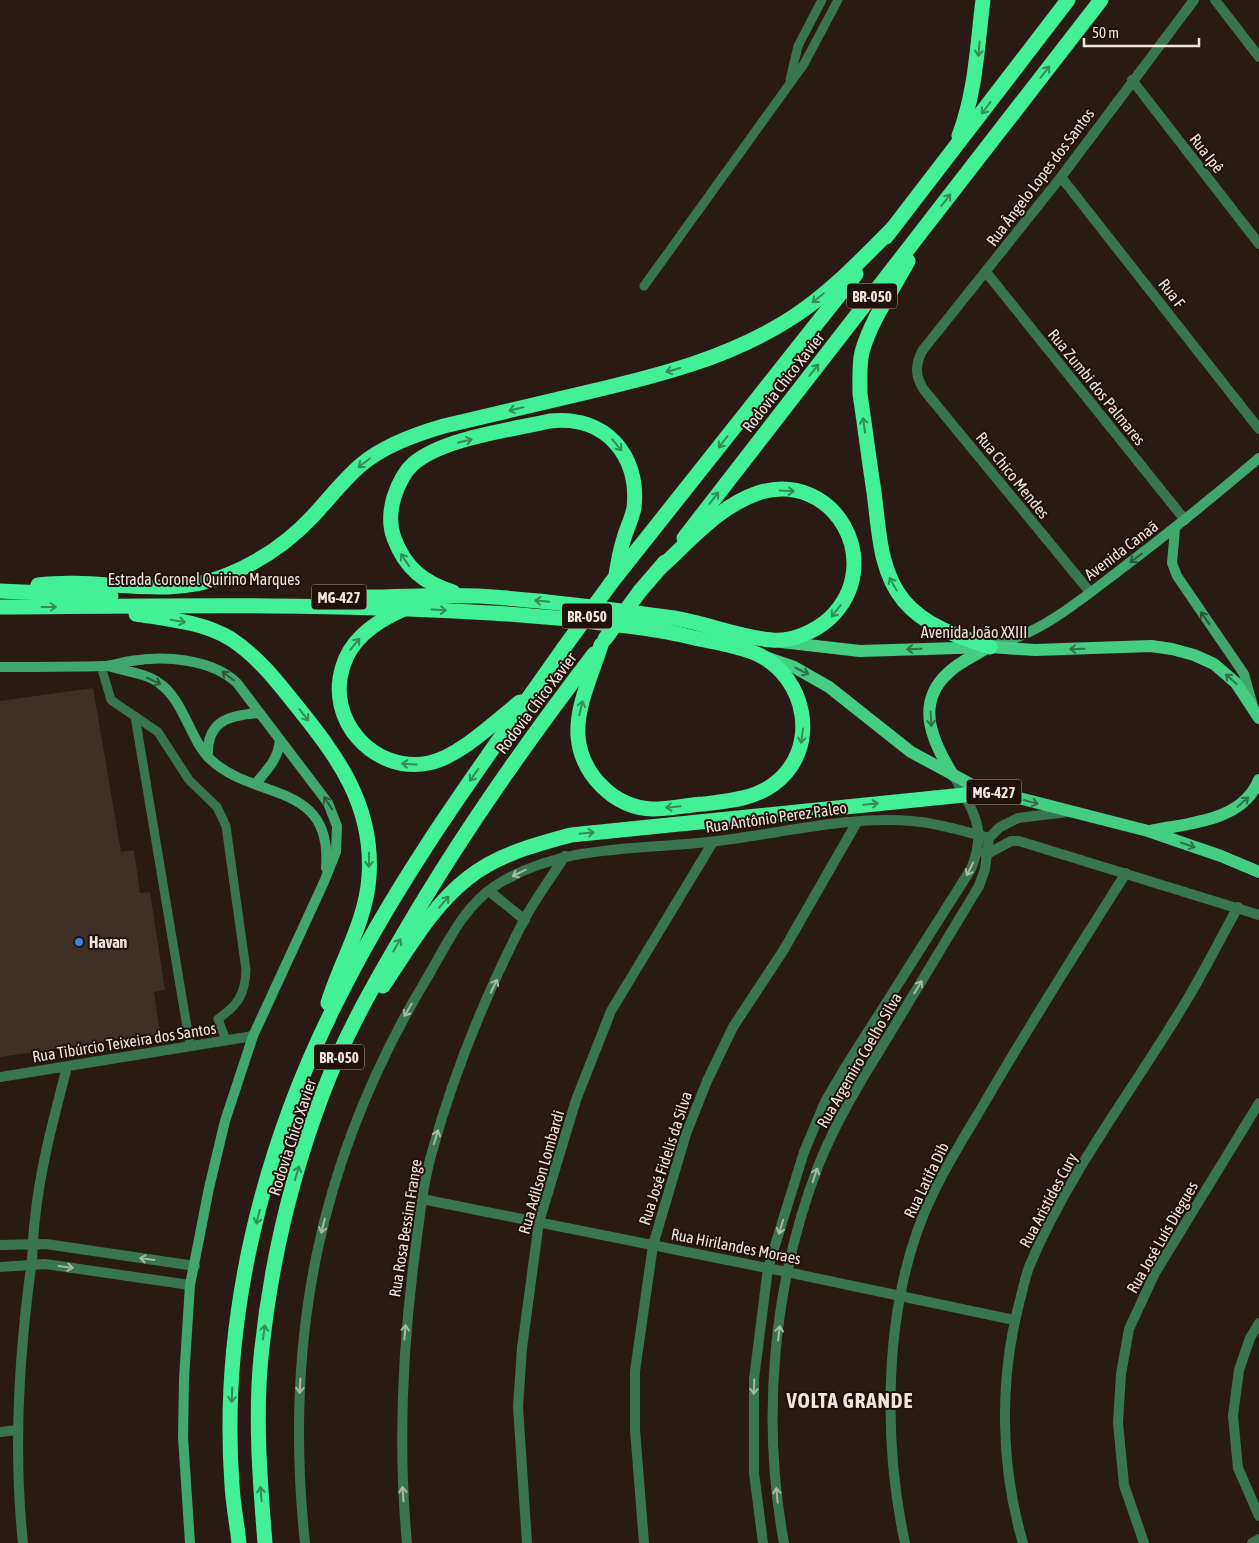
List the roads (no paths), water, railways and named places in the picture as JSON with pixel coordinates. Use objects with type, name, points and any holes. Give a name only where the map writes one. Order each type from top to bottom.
[{"type":"highway","points":[[952,153],[969,109],[978,64],[983,0]]},
{"type":"highway","name":"Rodovia Chico Xavier","points":[[239,1543],[232,1485],[231,1425],[234,1356],[243,1283],[277,1147],[311,1057],[334,1005],[410,872],[458,797],[563,649],[614,580],[952,153],[1068,0]]},
{"type":"highway","name":"Rodovia Chico Xavier","points":[[265,1543],[260,1464],[261,1359],[281,1229],[324,1090],[367,995],[436,877],[529,739],[640,591],[660,568],[1101,0]]},
{"type":"highway","points":[[926,226],[880,312],[862,353],[860,394],[883,557],[887,573],[894,586],[904,601],[916,612],[946,632],[990,647]]},
{"type":"highway","points":[[7,591],[56,584],[183,586],[223,576],[265,556],[290,538],[357,468],[387,449],[416,434],[638,380],[705,360],[735,348],[794,317],[846,275],[892,229]]},
{"type":"highway","points":[[477,596],[434,586],[423,580],[408,564],[392,532],[390,517],[396,490],[411,466],[435,449],[550,420],[564,419],[578,422],[604,433],[615,442],[631,467],[636,484],[634,511],[619,554],[614,580]]},
{"type":"highway","points":[[660,568],[714,519],[745,498],[760,493],[789,490],[817,498],[839,517],[847,529],[854,553],[852,578],[838,609],[822,624],[799,636],[772,640]]},
{"type":"highway","name":"Estrada Coronel Quirino Marques","points":[[7,591],[97,596],[225,598],[477,596],[557,603],[674,625]]},
{"type":"highway","points":[[95,606],[194,624],[231,639],[267,669],[332,751],[350,779],[366,829],[370,877],[360,922],[335,982],[311,1057]]},
{"type":"highway","name":"Estrada Coronel Quirino Marques","points":[[0,607],[406,608],[674,625]]},
{"type":"highway","points":[[406,608],[368,630],[358,640],[350,651],[341,674],[339,700],[344,715],[351,730],[362,744],[376,755],[392,762],[410,765],[430,763],[451,754],[532,692]]},
{"type":"highway","name":"Avenida João XXIII","points":[[674,625],[772,640]]},
{"type":"highway","name":"MG-427","points":[[674,625],[756,653]]},
{"type":"highway","points":[[603,642],[581,706],[578,736],[584,762],[601,785],[612,795],[625,802],[653,809],[733,801],[747,797],[774,784],[793,764],[803,738],[801,707],[791,682],[784,673],[756,653]]},
{"type":"highway","points":[[324,1090],[374,999],[441,905],[469,877],[502,857],[527,846],[571,835],[964,795],[1000,793]]},
{"type":"main road","name":"Avenida João XXIII","points":[[772,640],[860,651],[990,647],[1034,650],[1151,646],[1172,649],[1194,655],[1214,664],[1236,683],[1253,706],[1259,718]]},
{"type":"main road","name":"MG-427","points":[[954,776],[936,748],[932,734],[931,698],[937,684],[948,672],[990,647]]},
{"type":"main road","name":"MG-427","points":[[756,653],[794,667],[829,686],[911,752],[976,787],[1067,812],[1148,831],[1221,856],[1259,872]]},
{"type":"main road","name":"MG-427","points":[[1148,831],[1211,819],[1226,814],[1249,797],[1259,780]]},
{"type":"street","name":"Rua Ângelo Lopes dos Santos","points":[[916,374],[916,366],[922,351],[1061,176],[1194,0]]},
{"type":"street","points":[[1215,0],[1259,57]]},
{"type":"street","name":"Rua Ipê","points":[[1132,80],[1259,244]]},
{"type":"street","name":"Rua F","points":[[1061,176],[1259,429]]},
{"type":"street","name":"Rua Zumbi dos Palmares","points":[[986,272],[1185,520]]},
{"type":"street","name":"Rua Chico Mendes","points":[[916,374],[924,390],[1090,592]]},
{"type":"street","name":"Avenida Canaã","points":[[990,647],[1034,631],[1090,592],[1175,528],[1259,458]]},
{"type":"street","name":"Avenida João XXIII","points":[[1175,528],[1172,564],[1176,576],[1244,674],[1253,706]]},
{"type":"street","points":[[0,667],[104,666],[132,660],[170,660],[209,666],[229,675],[328,802],[334,814],[338,839],[324,882],[253,1036],[225,1121],[209,1188],[190,1285],[184,1379],[183,1437],[190,1543]]},
{"type":"street","points":[[104,666],[151,678],[165,687],[208,758],[225,771],[255,784],[291,796],[301,804],[316,820],[327,856],[324,882]]},
{"type":"street","points":[[208,758],[209,743],[222,721],[234,714],[259,713]]},
{"type":"street","points":[[255,784],[273,763],[279,750],[280,740]]},
{"type":"street","name":"Rua Argemiro Coelho Silva","points":[[784,1543],[775,1472],[773,1381],[786,1272],[819,1164],[851,1098],[979,886],[984,837],[975,812],[954,776]]},
{"type":"street","points":[[984,837],[1018,818],[1067,812]]},
{"type":"street","name":"Rua Antônio Perez Paleo","points":[[305,1543],[299,1463],[302,1339],[319,1244],[334,1182],[371,1081],[406,1014],[460,924],[477,902],[489,890],[520,872],[565,856],[588,852],[712,842],[857,822],[916,821],[984,837]]},
{"type":"street","name":"Rua José Fidelis da Silva","points":[[644,1543],[635,1430],[634,1371],[653,1245],[686,1134],[707,1081],[733,1027],[784,950],[857,822]]},
{"type":"street","points":[[983,853],[1011,841],[1019,841],[1259,915]]},
{"type":"street","name":"Rua Adilson Lombardi","points":[[527,1543],[518,1407],[522,1348],[539,1222],[576,1100],[611,1011],[712,842]]},
{"type":"street","name":"Rua Argemiro Coelho Silva","points":[[763,1543],[754,1473],[752,1429],[754,1379],[768,1268],[804,1152],[825,1102],[848,1063],[983,853]]},
{"type":"street","name":"Rua Rosa Bessim Frange","points":[[407,1543],[402,1475],[405,1332],[422,1199],[432,1154],[462,1058],[525,920],[565,856]]},
{"type":"street","name":"Rua Latifa Dib","points":[[905,1543],[896,1500],[890,1442],[891,1391],[901,1296],[916,1233],[937,1183],[1036,1015],[1126,873]]},
{"type":"street","points":[[489,890],[525,920]]},
{"type":"street","name":"Rua Aristídes Cury","points":[[1023,1543],[1009,1482],[1005,1438],[1008,1363],[1014,1320],[1028,1269],[1052,1220],[1100,1137],[1186,1002],[1238,907]]},
{"type":"street","name":"Rua Tibúrcio Teixeira dos Santos","points":[[0,1077],[253,1036]]},
{"type":"street","points":[[24,1543],[18,1430],[24,1316],[35,1219],[47,1148],[67,1067]]},
{"type":"street","name":"Rua José Luís Diegues","points":[[1144,1543],[1124,1485],[1118,1423],[1121,1374],[1129,1329],[1155,1273],[1259,1104]]},
{"type":"street","name":"Rua Hirilandes Moraes","points":[[422,1199],[768,1268],[1014,1320]]},
{"type":"street","points":[[0,1245],[46,1244],[195,1266]]},
{"type":"street","points":[[0,1266],[31,1263],[190,1285]]},
{"type":"street","points":[[1259,1323],[1250,1338],[1239,1370],[1233,1416],[1238,1468],[1259,1516]]},
{"type":"street","points":[[0,1432],[18,1430]]},
{"type":"street","points":[[1252,1543],[1259,1539]]},
{"type":"lane","points":[[789,85],[798,46],[822,0]]},
{"type":"lane","points":[[644,286],[789,85],[812,51],[838,0]]},
{"type":"lane","points":[[104,666],[111,700],[158,732],[189,780],[217,807],[226,826],[246,970],[246,983],[234,1008],[218,1019],[226,1040]]},
{"type":"lane","points":[[135,716],[190,1046]]},
{"type":"place","name":"Havan","points":[[79,942]]},
{"type":"district","name":"VOLTA GRANDE","points":[[850,1400]]}]
